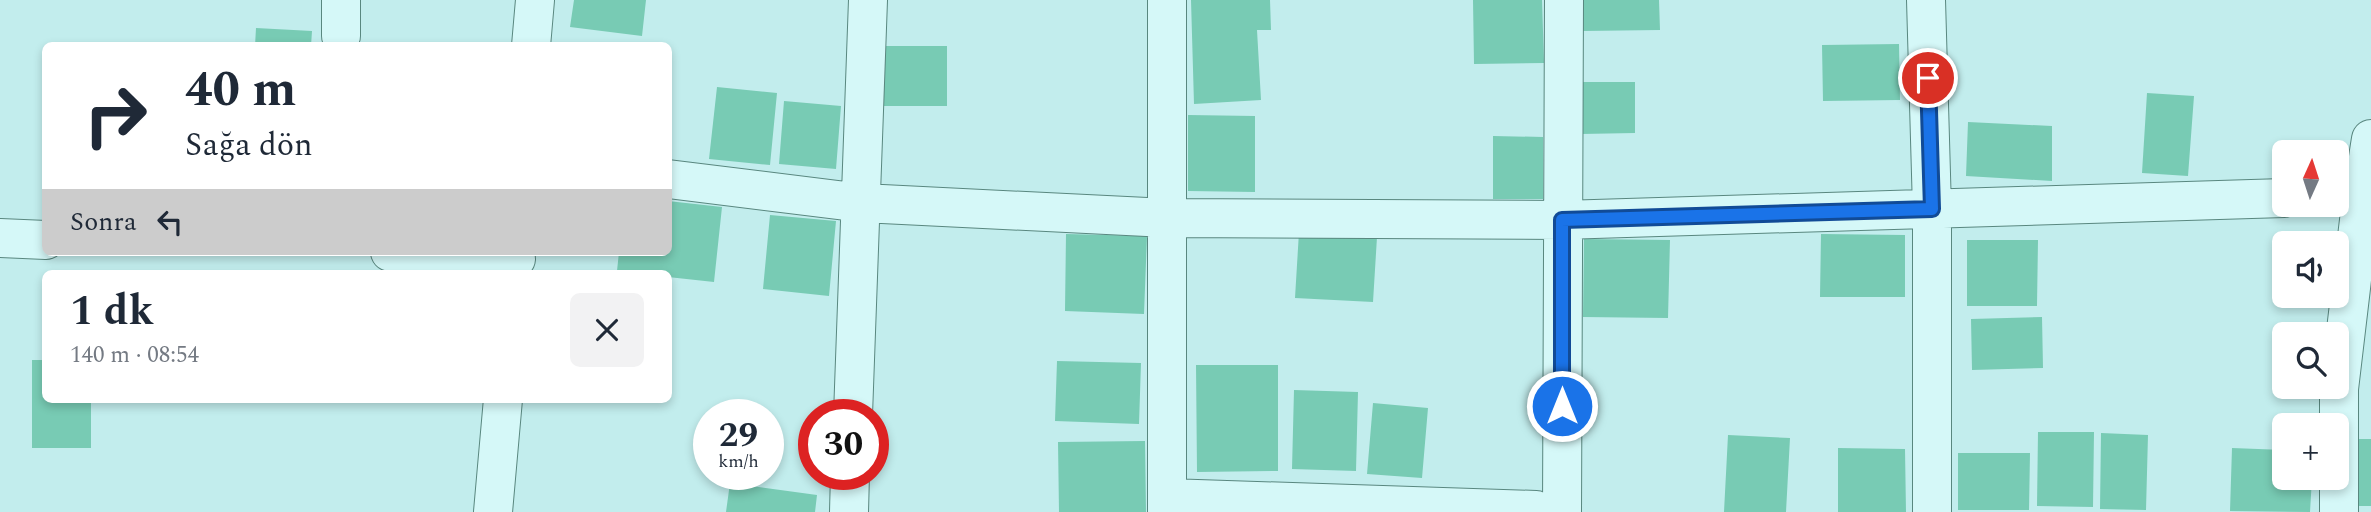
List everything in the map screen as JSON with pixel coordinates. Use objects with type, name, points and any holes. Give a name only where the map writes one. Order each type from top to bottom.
[{"type":"street","points":[[531,42],[535,0]]},
{"type":"street","points":[[854,399],[868,0]]},
{"type":"street","points":[[1167,0],[1167,505],[1541,512]]},
{"type":"street","points":[[1562,512],[1564,0]]},
{"type":"street","points":[[1926,0],[1932,209],[1932,512]]},
{"type":"street","points":[[2339,512],[2339,389],[2356,195],[2371,139]]},
{"type":"street","points":[[672,179],[862,203],[1167,218],[1562,220],[2272,198]]},
{"type":"street","points":[[0,238],[42,240]]},
{"type":"street","points":[[446,256],[515,261]]},
{"type":"street","points":[[493,512],[503,403]]},
{"type":"street","points":[[849,512],[850,490]]},
{"type":"building","points":[[574,0],[646,0],[642,36],[570,27]]},
{"type":"building","points":[[1191,0],[1270,0],[1271,30],[1257,30],[1261,100],[1194,104]]},
{"type":"building","points":[[1473,0],[1542,0],[1544,63],[1474,64]]},
{"type":"building","points":[[1582,0],[1659,0],[1660,30],[1582,31]]},
{"type":"building","points":[[256,28],[312,31],[311,42],[255,42]]},
{"type":"building","points":[[1899,44],[1900,100],[1823,101],[1822,45]]},
{"type":"building","points":[[883,46],[947,46],[947,106],[883,106]]},
{"type":"building","points":[[1580,82],[1635,82],[1635,133],[1581,134]]},
{"type":"building","points":[[717,87],[777,93],[770,165],[709,159]]},
{"type":"building","points":[[2147,93],[2194,96],[2188,176],[2142,173]]},
{"type":"building","points":[[784,101],[841,106],[836,169],[779,164]]},
{"type":"building","points":[[1188,115],[1255,116],[1255,192],[1188,191]]},
{"type":"building","points":[[1968,122],[2052,126],[2052,181],[1966,176]]},
{"type":"building","points":[[1493,136],[1543,137],[1543,199],[1493,199]]},
{"type":"building","points":[[672,201],[722,207],[714,282],[672,277],[672,270],[617,270],[619,256],[672,256]]},
{"type":"building","points":[[770,215],[836,221],[829,296],[763,289]]},
{"type":"building","points":[[1299,232],[1377,237],[1373,302],[1295,298]]},
{"type":"building","points":[[1066,234],[1147,236],[1144,314],[1065,311]]},
{"type":"building","points":[[1821,234],[1905,235],[1905,297],[1820,297]]},
{"type":"building","points":[[1584,239],[1670,240],[1668,318],[1583,317]]},
{"type":"building","points":[[1967,240],[2038,240],[2037,306],[1967,306]]},
{"type":"building","points":[[2042,317],[2043,368],[1972,370],[1971,319]]},
{"type":"building","points":[[32,360],[42,360],[42,403],[91,403],[91,448],[32,448]]},
{"type":"building","points":[[1057,361],[1141,363],[1139,424],[1055,421]]},
{"type":"building","points":[[1196,365],[1278,365],[1278,471],[1197,472]]},
{"type":"building","points":[[1294,390],[1358,392],[1356,471],[1292,469]]},
{"type":"building","points":[[1373,403],[1428,408],[1422,478],[1367,474]]},
{"type":"building","points":[[2038,432],[2094,432],[2093,507],[2037,506]]},
{"type":"building","points":[[2101,433],[2148,435],[2146,510],[2100,509]]},
{"type":"building","points":[[1728,435],[1790,438],[1786,512],[1724,512]]},
{"type":"building","points":[[2359,439],[2371,439],[2371,506],[2357,506]]},
{"type":"building","points":[[1145,441],[1146,512],[1059,512],[1058,442]]},
{"type":"building","points":[[1838,448],[1905,449],[1906,512],[1838,512]]},
{"type":"building","points":[[2232,448],[2272,450],[2272,490],[2311,490],[2310,512],[2230,511]]},
{"type":"building","points":[[1958,453],[2030,453],[2029,510],[1958,510]]},
{"type":"building","points":[[729,490],[781,490],[817,495],[815,512],[726,512]]},
{"type":"route","points":[[1562,406],[1562,220],[1932,209],[1928,78]]}]
